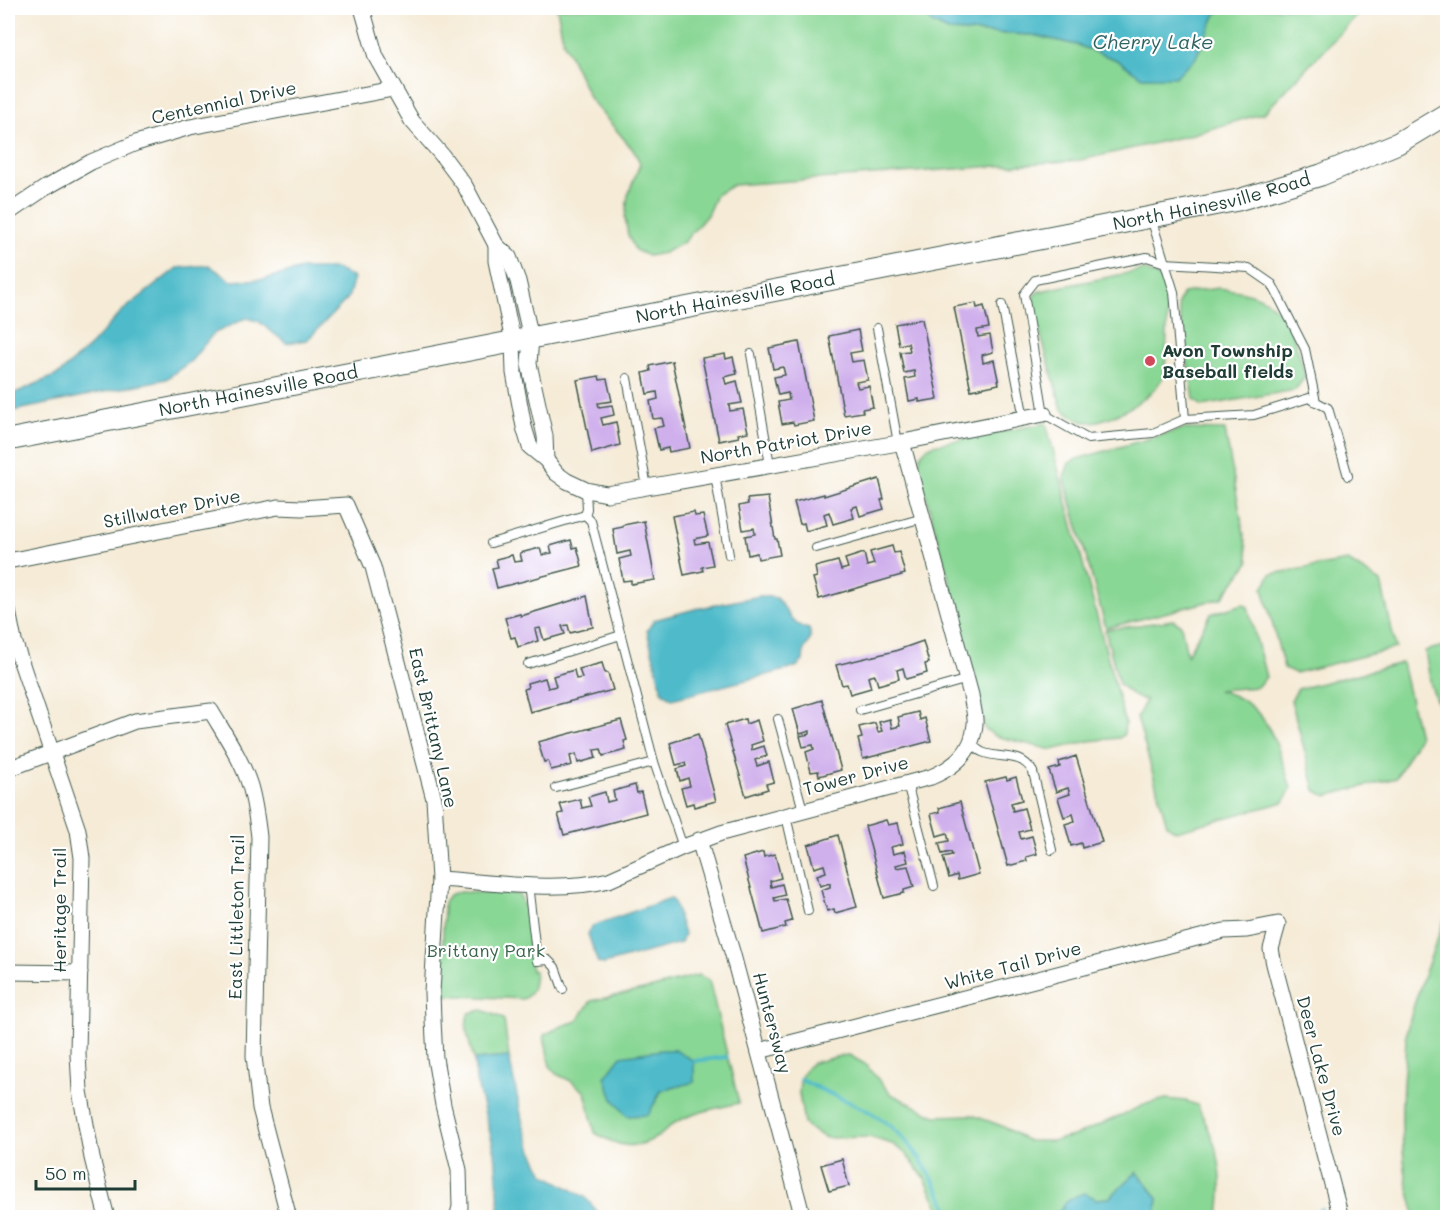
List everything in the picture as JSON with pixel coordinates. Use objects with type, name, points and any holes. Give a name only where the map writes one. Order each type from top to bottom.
[{"type":"main road","name":"North Hainesville Road","points":[[8,440],[1238,200],[1321,175],[1398,143],[1448,113]]},
{"type":"street","name":"North Patriot Drive","points":[[362,8],[376,57],[393,89],[412,121],[465,186],[496,244],[505,252],[513,268],[522,340],[545,436],[546,459],[562,477],[586,490],[607,494],[1044,414]]},
{"type":"street","name":"Centennial Drive","points":[[8,213],[45,188],[91,162],[136,143],[190,127],[393,89]]},
{"type":"street","points":[[900,442],[968,679],[975,723],[970,744]]},
{"type":"street","name":"Stillwater Drive","points":[[8,561],[278,507],[346,505]]},
{"type":"street","name":"East Brittany Lane","points":[[346,505],[373,567],[434,799],[439,879],[432,992],[435,1058],[459,1170],[460,1207],[457,1218]]},
{"type":"street","name":"Heritage Trail","points":[[8,611],[14,641],[78,830],[82,858],[78,1054],[80,1091],[92,1158],[107,1218]]},
{"type":"street","name":"East Littleton Trail","points":[[53,752],[135,721],[211,711],[237,756],[249,783],[259,837],[254,1056],[260,1107],[289,1218]]},
{"type":"street","name":"Tower Drive","points":[[439,879],[571,886],[594,884],[609,880],[699,840],[948,770],[959,760],[970,744]]},
{"type":"street","points":[[8,769],[53,752]]},
{"type":"street","name":"Huntersway","points":[[699,840],[803,1218]]},
{"type":"street","name":"White Tail Drive","points":[[759,1052],[1224,931],[1246,930],[1278,924]]},
{"type":"street","name":"Deer Lake Drive","points":[[1278,924],[1270,949],[1341,1218]]},
{"type":"street","points":[[8,972],[80,973]]},
{"type":"lane","points":[[1151,217],[1174,292],[1185,419]]},
{"type":"lane","points":[[1316,402],[1305,349],[1272,284],[1249,268],[1165,263],[1147,257],[1035,280],[1024,294],[1044,414],[1088,439],[1154,433],[1185,419],[1254,415],[1309,398],[1316,402],[1328,408],[1348,476]]},
{"type":"lane","points":[[1002,305],[1024,418]]},
{"type":"lane","points":[[877,328],[900,442]]},
{"type":"lane","points":[[751,354],[770,465]]},
{"type":"lane","points":[[627,378],[646,487]]},
{"type":"lane","points":[[715,475],[729,555]]},
{"type":"lane","points":[[585,515],[586,490]]},
{"type":"lane","points":[[491,543],[585,515]]},
{"type":"lane","points":[[585,515],[591,520],[654,762],[683,847]]},
{"type":"lane","points":[[816,548],[923,518]]},
{"type":"lane","points":[[528,664],[621,635]]},
{"type":"lane","points":[[860,710],[968,679]]},
{"type":"lane","points":[[778,719],[803,810]]},
{"type":"lane","points":[[970,744],[982,752],[1021,760],[1029,764],[1053,850]]},
{"type":"lane","points":[[556,788],[654,762]]},
{"type":"lane","points":[[907,783],[934,886]]},
{"type":"lane","points":[[785,815],[808,911]]},
{"type":"lane","points":[[528,884],[537,961],[549,960],[555,967],[562,989]]},
{"type":"green space","points":[[557,8],[915,8],[932,23],[948,31],[1033,35],[1077,45],[1117,60],[1142,77],[1195,59],[1216,14],[1225,8],[1364,8],[1264,113],[1186,136],[1081,160],[733,185],[716,195],[707,215],[684,242],[664,253],[648,256],[635,250],[628,235],[625,218],[628,195],[640,164],[635,152],[590,99],[563,41]]},
{"type":"green space","points":[[1143,270],[1161,279],[1167,290],[1163,377],[1150,393],[1118,414],[1095,421],[1080,421],[1062,409],[1032,305],[1034,297],[1040,291]]},
{"type":"green space","points":[[1219,288],[1244,292],[1261,298],[1281,314],[1294,337],[1305,377],[1295,390],[1202,406],[1194,399],[1178,304],[1183,293]]},
{"type":"green space","points":[[1046,423],[1125,723],[1124,734],[1119,738],[1089,741],[1052,750],[995,736],[984,728],[979,692],[919,469],[921,454],[933,445]]},
{"type":"green space","points":[[1183,429],[1225,430],[1249,562],[1222,598],[1106,628],[1064,477],[1069,463]]},
{"type":"green space","points":[[1348,561],[1381,582],[1396,648],[1295,673],[1284,668],[1263,588],[1271,574]]},
{"type":"green space","points":[[1243,604],[1248,607],[1266,677],[1257,687],[1217,690],[1248,704],[1259,714],[1275,740],[1291,788],[1284,802],[1176,831],[1167,825],[1137,717],[1146,700],[1135,697],[1119,684],[1105,630],[1173,620],[1181,625],[1187,655],[1211,614]]},
{"type":"green space","points":[[1448,645],[1447,730],[1431,686],[1425,651]]},
{"type":"green space","points":[[1402,663],[1419,737],[1396,778],[1326,796],[1315,790],[1291,700],[1298,689]]},
{"type":"green space","name":"Brittany Park","points":[[458,892],[518,894],[522,900],[530,942],[531,971],[535,971],[533,988],[527,997],[523,999],[441,995],[444,902],[449,895]]},
{"type":"green space","points":[[1447,912],[1447,1217],[1416,1217],[1406,1179],[1402,1138],[1406,1038],[1416,997]]},
{"type":"green space","points":[[698,975],[709,980],[739,1103],[688,1116],[650,1141],[633,1146],[619,1144],[595,1133],[585,1092],[571,1081],[556,1074],[550,1067],[544,1035],[577,1021],[591,1001],[653,988]],"holes":[[[675,1050],[694,1082],[661,1091],[651,1108]]]},
{"type":"green space","points":[[482,1010],[504,1020],[509,1057],[474,1060],[466,1024],[469,1013]]},
{"type":"green space","points":[[849,1055],[865,1064],[891,1094],[935,1116],[972,1115],[1002,1126],[1028,1141],[1052,1141],[1077,1135],[1146,1104],[1166,1099],[1186,1101],[1197,1105],[1211,1134],[1218,1159],[1221,1186],[1219,1217],[1156,1217],[1158,1198],[1137,1172],[1109,1198],[1097,1199],[1088,1196],[1061,1208],[1057,1217],[944,1217],[924,1177],[905,1153],[892,1144],[869,1137],[826,1138],[804,1123],[799,1094],[800,1079],[805,1070],[812,1063]]},
{"type":"water","name":"Cherry Lake","points":[[915,8],[1225,8],[1216,14],[1195,59],[1175,77],[1142,77],[1117,60],[1077,45],[1033,35],[948,31],[932,23]]},
{"type":"water","points":[[209,265],[232,281],[265,279],[302,269],[336,269],[354,278],[348,298],[307,340],[286,343],[258,321],[246,318],[213,334],[191,361],[166,379],[8,412],[8,396],[59,374],[92,344],[121,312],[177,268]]},
{"type":"water","points":[[760,596],[777,598],[793,621],[809,629],[810,637],[804,649],[803,661],[796,667],[786,670],[672,699],[662,691],[647,631],[654,620]]},
{"type":"water","points":[[671,898],[684,934],[681,943],[604,964],[598,963],[588,934],[592,926]]},
{"type":"water","points":[[675,1050],[694,1061],[694,1082],[661,1091],[648,1115],[627,1116],[613,1099],[605,1077],[621,1056]]},
{"type":"water","points":[[509,1057],[523,1124],[544,1174],[585,1197],[602,1217],[500,1217],[495,1152],[476,1080],[474,1060]]},
{"type":"water","points":[[1137,1172],[1158,1198],[1156,1217],[1057,1217],[1067,1202],[1084,1193],[1097,1199],[1109,1198]]},
{"type":"building","points":[[976,303],[977,308],[984,306],[989,328],[977,330],[978,337],[990,335],[993,352],[982,355],[983,363],[994,360],[999,384],[971,390],[954,307]]},
{"type":"building","points":[[922,319],[938,399],[919,402],[919,399],[909,401],[905,379],[915,377],[914,371],[904,373],[900,352],[910,351],[908,343],[899,345],[895,324]]},
{"type":"building","points":[[858,330],[862,351],[850,353],[852,362],[864,360],[868,380],[856,382],[858,388],[869,386],[873,407],[862,409],[863,412],[844,415],[829,336]]},
{"type":"building","points":[[799,342],[814,421],[794,425],[793,422],[782,424],[778,402],[789,400],[788,393],[778,395],[774,377],[785,375],[783,367],[773,369],[769,348]]},
{"type":"building","points":[[725,354],[726,359],[733,357],[737,374],[724,377],[726,384],[737,381],[742,403],[729,405],[730,411],[743,409],[748,432],[738,434],[739,437],[719,441],[702,358]]},
{"type":"building","points":[[672,361],[690,448],[669,452],[668,448],[659,450],[654,428],[664,426],[662,418],[653,419],[650,401],[658,399],[657,392],[647,394],[643,373],[651,371],[650,366]]},
{"type":"building","points":[[599,376],[600,380],[607,379],[612,401],[598,403],[599,407],[612,405],[614,415],[601,418],[603,425],[616,422],[620,445],[592,453],[577,380]]},
{"type":"building","points":[[879,479],[884,509],[860,516],[857,506],[851,508],[854,518],[833,524],[829,512],[824,514],[827,525],[806,531],[804,523],[800,524],[794,502],[824,494],[824,496]]},
{"type":"building","points":[[768,497],[780,555],[758,559],[757,553],[748,555],[745,536],[755,534],[754,528],[743,530],[739,506],[748,504],[747,499]]},
{"type":"building","points":[[694,512],[695,516],[703,515],[708,536],[694,539],[695,544],[708,542],[713,565],[702,567],[703,571],[684,575],[672,516]]},
{"type":"building","points":[[644,521],[655,580],[631,584],[631,580],[623,581],[619,559],[631,556],[630,551],[617,554],[613,529]]},
{"type":"building","points":[[571,540],[573,548],[577,547],[582,566],[497,588],[492,568],[498,567],[496,559],[512,555],[514,562],[522,561],[520,553],[540,548],[542,555],[552,553],[550,546]]},
{"type":"building","points":[[892,546],[894,553],[899,552],[905,574],[819,599],[813,578],[817,577],[815,567],[838,561],[841,570],[848,568],[845,559],[864,553],[867,566],[874,564],[870,552]]},
{"type":"building","points":[[587,596],[593,627],[570,633],[568,625],[562,626],[565,634],[544,640],[540,628],[535,629],[538,641],[518,647],[515,637],[511,638],[505,618],[520,614],[521,616]]},
{"type":"building","points":[[923,641],[929,663],[925,664],[927,673],[906,679],[903,668],[897,670],[899,679],[878,685],[875,675],[868,677],[871,688],[850,694],[847,684],[842,685],[836,665],[895,651]]},
{"type":"building","points":[[602,663],[613,690],[530,712],[524,689],[528,688],[527,683],[545,678],[548,688],[556,686],[553,676],[574,670],[576,679],[582,678],[579,669]]},
{"type":"building","points":[[822,700],[841,770],[819,776],[818,771],[811,772],[806,752],[814,749],[813,745],[803,747],[800,736],[810,734],[810,731],[800,734],[793,709]]},
{"type":"building","points":[[918,712],[920,720],[925,718],[931,741],[863,759],[858,739],[862,738],[859,727],[875,723],[878,732],[882,731],[879,722],[890,719],[892,728],[900,726],[898,717]]},
{"type":"building","points":[[745,719],[746,724],[757,720],[763,741],[751,745],[752,750],[764,746],[767,756],[755,760],[757,766],[769,762],[774,782],[766,784],[768,789],[746,796],[725,725]]},
{"type":"building","points":[[621,720],[627,740],[624,741],[626,750],[603,756],[601,749],[594,750],[596,758],[578,763],[576,754],[570,756],[572,765],[551,770],[548,761],[544,762],[538,742]]},
{"type":"building","points":[[698,734],[716,801],[694,807],[693,803],[686,805],[681,788],[690,786],[688,778],[680,781],[677,769],[686,766],[685,763],[676,765],[670,743]]},
{"type":"building","points":[[1076,756],[1102,842],[1082,848],[1081,843],[1071,846],[1065,824],[1075,821],[1073,814],[1064,817],[1058,798],[1070,794],[1068,788],[1056,792],[1049,770],[1060,767],[1059,762]]},
{"type":"building","points":[[1006,777],[1007,780],[1016,777],[1022,800],[1011,803],[1013,811],[1024,808],[1030,829],[1019,832],[1021,839],[1032,836],[1037,854],[1026,857],[1027,861],[1008,866],[985,782]]},
{"type":"building","points":[[635,785],[637,793],[641,792],[646,813],[564,835],[558,814],[563,813],[560,804],[580,799],[582,808],[591,806],[588,797],[605,792],[607,802],[615,800],[613,791]]},
{"type":"building","points":[[960,802],[979,874],[958,880],[957,875],[949,878],[943,857],[952,855],[951,852],[942,854],[939,843],[949,841],[947,833],[937,836],[931,814],[940,812],[939,808]]},
{"type":"building","points":[[886,820],[888,825],[898,823],[903,844],[891,847],[893,854],[905,851],[908,862],[896,865],[897,868],[908,866],[914,887],[904,890],[904,893],[884,898],[865,826]]},
{"type":"building","points":[[838,835],[857,907],[835,913],[834,909],[827,911],[821,890],[830,887],[830,883],[820,886],[817,875],[826,872],[824,865],[814,868],[808,845]]},
{"type":"building","points":[[763,852],[764,857],[775,854],[781,878],[770,881],[771,887],[782,884],[785,895],[774,898],[775,901],[786,899],[792,921],[785,923],[786,927],[763,933],[743,858]]},
{"type":"building","points":[[842,1159],[849,1186],[829,1191],[821,1165]]},
{"type":"waterway","points":[[694,1061],[727,1057]]},
{"type":"waterway","points":[[800,1079],[871,1113],[899,1133],[929,1173],[953,1218]]},
{"type":"waterway","points":[[1311,1218],[1321,1209]]},
{"type":"place","name":"Avon Township Baseball fields","points":[[1150,361]]}]
